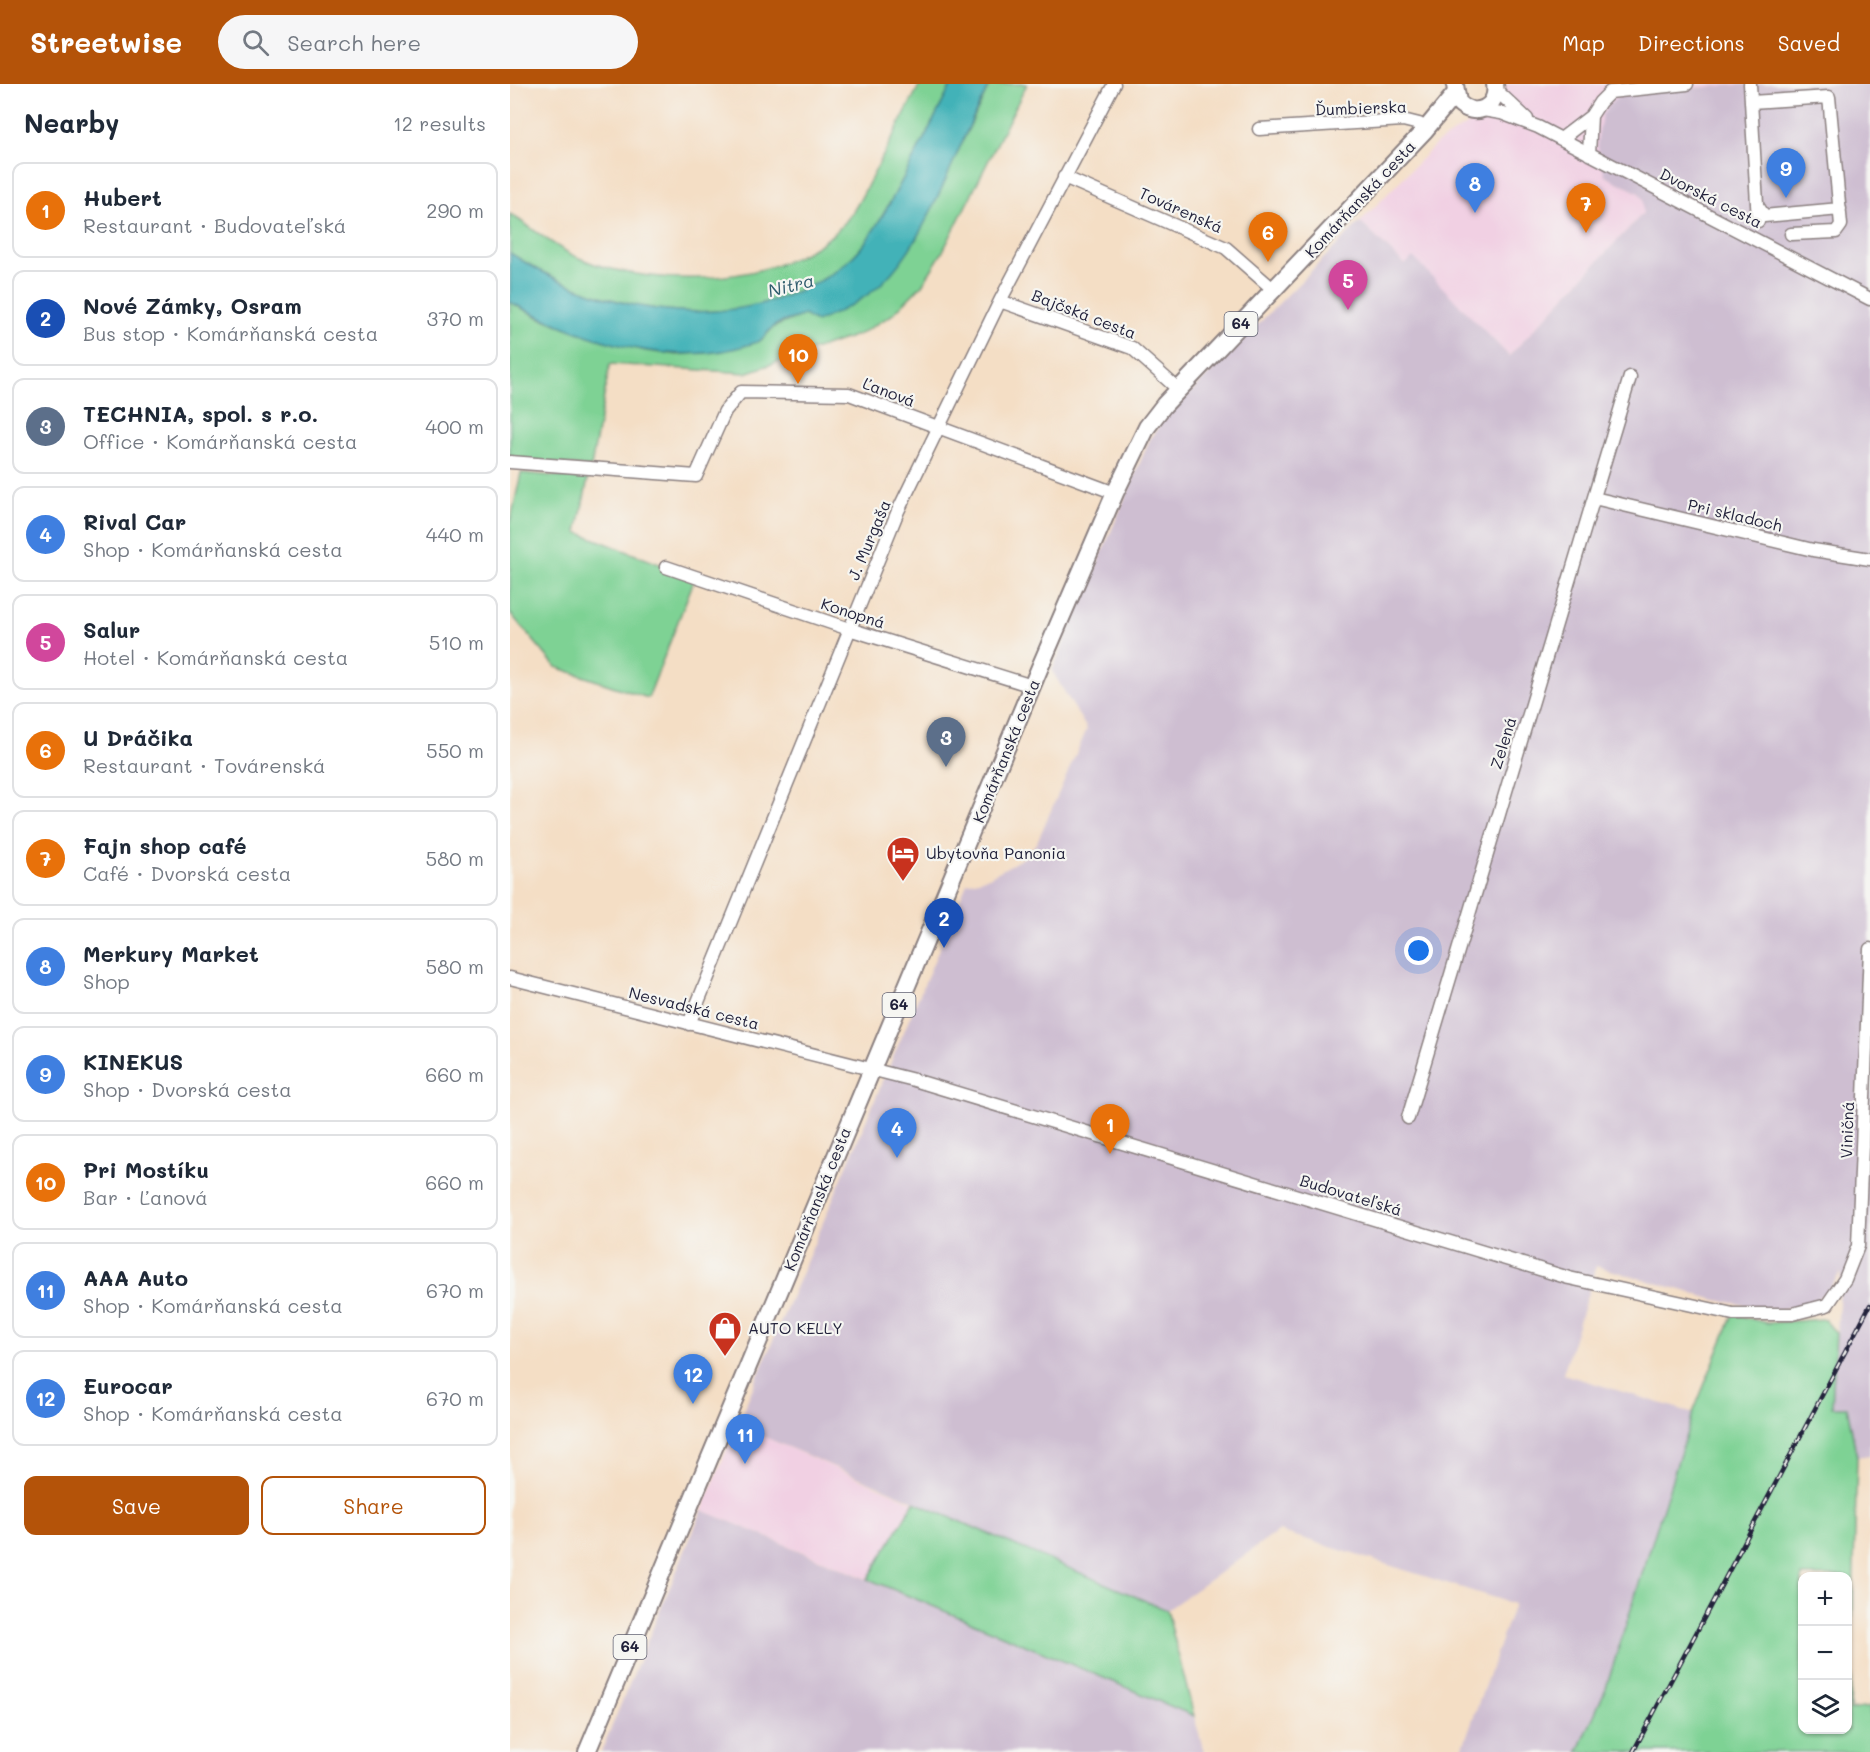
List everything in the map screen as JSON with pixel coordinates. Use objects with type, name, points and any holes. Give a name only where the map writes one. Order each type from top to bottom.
[{"type":"main road","points":[[1475,110],[1492,102],[1495,87]]},
{"type":"main road","name":"64","points":[[1455,89],[1458,102],[1475,110]]},
{"type":"main road","name":"Komárňanská cesta","points":[[587,1752],[871,1069],[928,940],[1032,686],[1115,493],[1147,427],[1179,390],[1425,130],[1455,89]]},
{"type":"main road","name":"Komárňanská cesta","points":[[1425,130],[1475,110]]},
{"type":"street","name":"J. Murgaša","points":[[688,1024],[898,511],[1000,301],[1114,84]]},
{"type":"street","points":[[1561,139],[1591,116],[1599,102],[1610,92],[1687,84]]},
{"type":"street","points":[[1749,237],[1760,215],[1750,84]]},
{"type":"street","name":"Dvorská cesta","points":[[1495,87],[1507,102],[1538,127]]},
{"type":"street","points":[[1751,102],[1829,97],[1841,225],[1836,232],[1791,234]]},
{"type":"street","name":"Dvorská cesta","points":[[1475,110],[1501,112],[1538,127],[1870,299]]},
{"type":"street","points":[[1589,154],[1591,116]]},
{"type":"street","name":"Ďumbierska","points":[[1259,129],[1403,120],[1419,124],[1425,130]]},
{"type":"street","name":"Továrenská","points":[[1064,177],[1226,248],[1274,290]]},
{"type":"street","points":[[1760,215],[1840,209]]},
{"type":"street","name":"Bajčská cesta","points":[[1000,301],[1132,348],[1179,390]]},
{"type":"street","name":"Zelená","points":[[1408,1118],[1630,377]]},
{"type":"street","name":"Ľanová","points":[[510,462],[696,476],[725,411],[741,393],[849,394],[1115,493]]},
{"type":"street","name":"Pri skladoch","points":[[1594,498],[1813,550],[1870,560]]},
{"type":"street","name":"Konopná","points":[[666,567],[849,629],[1032,686]]},
{"type":"street","name":"Viničná","points":[[1827,1305],[1839,1290],[1853,1264],[1860,1229],[1870,949]]},
{"type":"street","name":"Nesvadská cesta","points":[[510,978],[871,1069]]},
{"type":"street","name":"Budovateľská","points":[[871,1069],[1569,1278],[1733,1314],[1792,1314],[1827,1305]]},
{"type":"shaded area","points":[[1505,84],[1752,84],[1678,89],[1605,176],[1639,193],[1643,200],[1643,213],[1509,356],[1413,258],[1405,265],[1360,222],[1436,144],[1498,105]]},
{"type":"shaded area","points":[[1752,84],[1870,84],[1870,1455],[1857,1457],[1847,1407],[1832,1407],[1841,1272],[1827,1292],[1804,1308],[1774,1310],[1716,1300],[1596,1266],[1563,1374],[1693,1413],[1606,1688],[1578,1752],[1461,1752],[1514,1604],[1279,1531],[1167,1610],[737,1425],[967,883],[989,877],[1025,857],[1037,842],[1087,729],[1052,671],[1150,439],[1163,420],[1360,222],[1405,265],[1413,257],[1509,356],[1643,213],[1643,200],[1639,193],[1605,176],[1597,143],[1602,115],[1610,104],[1618,97],[1678,89]]},
{"type":"shaded area","points":[[737,1425],[913,1502],[868,1579],[702,1510]]},
{"type":"shaded area","points":[[702,1510],[1194,1716],[1204,1752],[601,1752]]},
{"type":"green space","points":[[920,84],[952,84],[891,201],[868,238],[852,258],[828,276],[801,290],[755,305],[719,311],[682,311],[646,307],[610,299],[575,287],[510,253],[510,214],[570,254],[610,269],[646,275],[684,278],[723,276],[761,270],[796,258],[826,240],[850,216]]},
{"type":"green space","points":[[990,84],[1027,84],[942,253],[922,285],[892,315],[860,334],[746,373],[610,364],[591,467],[510,459],[510,302],[540,318],[596,338],[646,351],[678,355],[715,351],[760,341],[774,327],[883,282],[916,239]]},
{"type":"green space","points":[[521,473],[588,479],[577,532],[695,578],[648,698],[556,667],[510,613],[510,524]]},
{"type":"green space","points":[[1733,1314],[1767,1323],[1824,1319],[1836,1333],[1832,1407],[1847,1407],[1857,1457],[1852,1638],[1852,1572],[1798,1572],[1798,1734],[1852,1734],[1852,1710],[1870,1707],[1870,1752],[1578,1752],[1606,1688],[1693,1413]]},
{"type":"green space","points":[[914,1502],[1167,1610],[1194,1716],[868,1579]]},
{"type":"water","points":[[952,84],[990,84],[916,239],[883,282],[843,310],[816,322],[804,315],[781,323],[774,326],[757,342],[726,350],[694,354],[662,353],[630,348],[568,328],[510,302],[510,253],[575,287],[610,299],[646,307],[682,311],[719,311],[755,305],[810,286],[844,265],[868,238],[899,187]]},
{"type":"railway","points":[[1633,1752],[1870,1305]]},
{"type":"place","name":"KINEKUS","points":[[1786,198]]},
{"type":"place","name":"Merkury Market","points":[[1475,213]]},
{"type":"place","name":"Fajn shop café","points":[[1586,233]]},
{"type":"place","name":"U Dráčika","points":[[1268,262]]},
{"type":"place","name":"Salur","points":[[1348,310]]},
{"type":"place","name":"Pri Mostíku","points":[[798,384]]},
{"type":"place","name":"TECHNIA, spol. s r.o.","points":[[946,767]]},
{"type":"place","name":"Ubytovňa Panonia","points":[[903,882]]},
{"type":"place","name":"Nové Zámky, Osram","points":[[944,948]]},
{"type":"place","name":"Hubert","points":[[1110,1154]]},
{"type":"place","name":"Rival Car","points":[[897,1158]]},
{"type":"place","name":"AUTO KELLY","points":[[725,1357]]},
{"type":"place","name":"Eurocar","points":[[693,1404]]},
{"type":"place","name":"AAA Auto","points":[[745,1464]]},
{"type":"water label","name":"Nitra","points":[[791,286]]}]
